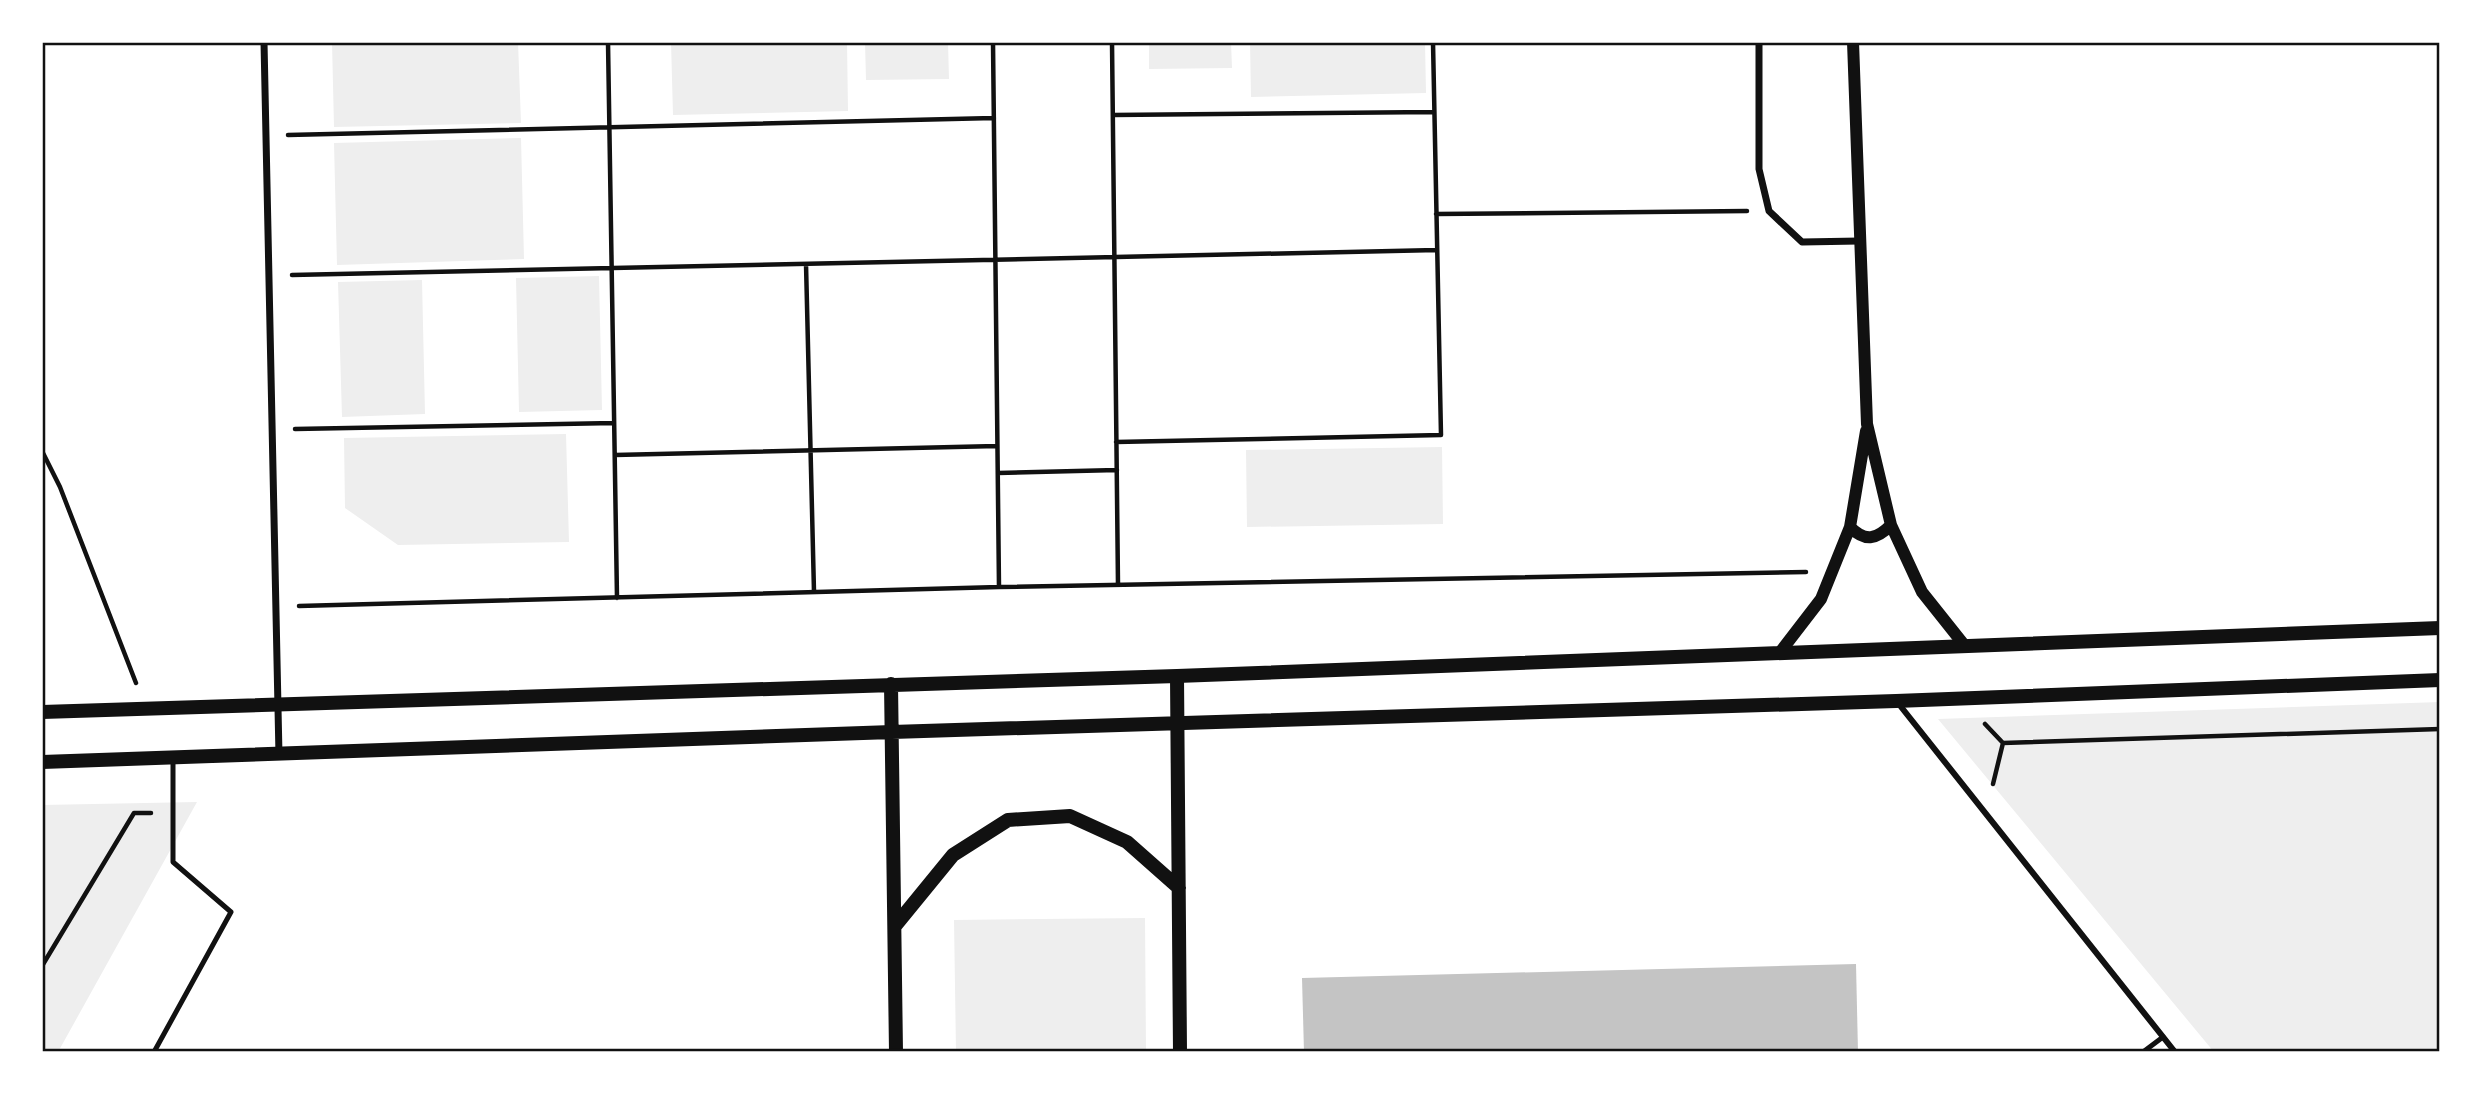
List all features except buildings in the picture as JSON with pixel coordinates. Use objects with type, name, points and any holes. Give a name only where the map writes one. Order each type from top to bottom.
[{"type":"main road","points":[[42,712],[1177,676],[2440,628]]},
{"type":"main road","points":[[1177,676],[1180,1052]]},
{"type":"main road","points":[[42,762],[1896,701],[2440,680]]},
{"type":"main road","points":[[891,684],[896,1052]]},
{"type":"main road","points":[[895,926],[953,855],[1008,820],[1070,816],[1127,842],[1179,888]]},
{"type":"street","points":[[264,42],[279,755]]},
{"type":"street","points":[[1759,42],[1759,169],[1769,211],[1802,242],[1859,241]]},
{"type":"street","points":[[1853,42],[1867,424],[1891,525],[1922,592],[1965,646]]},
{"type":"street","points":[[1781,651],[1821,599],[1850,527],[1867,424]]},
{"type":"street","points":[[1850,527],[1858,535],[1870,538],[1881,534],[1891,525]]},
{"type":"street","points":[[1896,701],[2175,1052]]},
{"type":"lane","points":[[154,1052],[231,912],[173,862],[173,758]]},
{"type":"lane","points":[[2143,1052],[2163,1037]]},
{"type":"path","points":[[608,42],[617,598]]},
{"type":"path","points":[[993,42],[999,587]]},
{"type":"path","points":[[1112,42],[1118,585]]},
{"type":"path","points":[[1116,442],[1441,435],[1433,42]]},
{"type":"path","points":[[1113,116],[1434,112]]},
{"type":"path","points":[[267,136],[994,118]]},
{"type":"path","points":[[1436,214],[1769,211]]},
{"type":"path","points":[[270,276],[1437,250]]},
{"type":"path","points":[[806,264],[814,592]]},
{"type":"path","points":[[273,429],[614,423]]},
{"type":"path","points":[[615,455],[997,446]]},
{"type":"path","points":[[42,451],[60,487],[146,710]]},
{"type":"path","points":[[998,473],[1116,470]]},
{"type":"path","points":[[277,607],[999,587],[1832,571]]},
{"type":"path","points":[[1960,698],[2003,743],[2440,729]]},
{"type":"path","points":[[1986,813],[2003,743]]},
{"type":"path","points":[[42,966],[134,813],[173,812]]},
{"type":"shaded area","points":[[332,42],[518,42],[521,123],[334,127]]},
{"type":"shaded area","points":[[671,42],[847,42],[848,111],[673,115]]},
{"type":"shaded area","points":[[865,42],[948,42],[949,79],[866,80]]},
{"type":"shaded area","points":[[1149,42],[1231,42],[1232,68],[1149,69]]},
{"type":"shaded area","points":[[1250,42],[1425,42],[1426,93],[1251,97]]},
{"type":"shaded area","points":[[521,138],[524,259],[337,265],[334,143]]},
{"type":"shaded area","points":[[599,276],[602,410],[519,412],[516,278]]},
{"type":"shaded area","points":[[422,280],[425,414],[342,417],[338,282]]},
{"type":"shaded area","points":[[566,434],[569,542],[398,545],[345,508],[344,438]]},
{"type":"shaded area","points":[[1442,447],[1443,524],[1247,527],[1246,450]]},
{"type":"shaded area","points":[[2440,702],[2440,1052],[2214,1052],[1938,719]]},
{"type":"shaded area","points":[[197,802],[58,1052],[42,1052],[42,805]]},
{"type":"shaded area","points":[[1145,918],[1146,1052],[956,1052],[954,920]]}]
